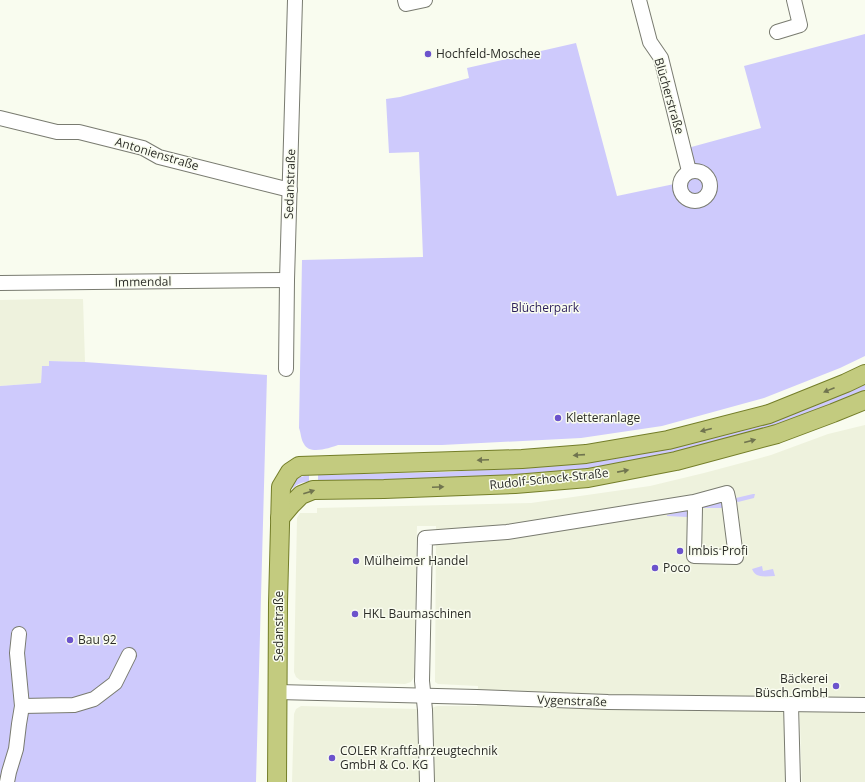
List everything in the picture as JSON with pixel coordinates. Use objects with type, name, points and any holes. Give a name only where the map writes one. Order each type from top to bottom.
[{"type":"main road","name":"Rudolf-Schock-Straße","points":[[290,472],[299,466],[522,459],[586,454],[668,440],[769,414],[865,374]]},
{"type":"main road","name":"Rudolf-Schock-Straße","points":[[280,518],[301,495],[312,490],[515,484],[588,478],[676,461],[777,434],[865,400]]},
{"type":"main road","name":"Sedanstraße","points":[[277,782],[278,611],[281,487],[290,472]]},
{"type":"street","name":"Sedanstraße","points":[[286,369],[295,0]]},
{"type":"street","points":[[405,0],[406,4],[425,0]]},
{"type":"street","name":"Blücherstraße","points":[[640,0],[650,42],[661,58],[690,171]]},
{"type":"street","points":[[777,32],[800,26],[794,0]]},
{"type":"street","name":"Antonienstraße","points":[[0,118],[57,132],[79,132],[136,146],[143,148],[159,157],[290,190]]},
{"type":"street","name":"Immendal","points":[[0,283],[287,280]]},
{"type":"street","points":[[427,782],[425,714],[422,681],[425,538],[507,532],[694,502],[727,493],[736,557],[694,556],[694,502]]},
{"type":"street","points":[[7,782],[16,749],[22,706],[17,652],[19,634]]},
{"type":"street","points":[[22,706],[74,705],[94,699],[115,683],[129,655]]},
{"type":"street","name":"Vygenstraße","points":[[278,692],[477,696],[608,702],[865,705]]},
{"type":"street","points":[[791,704],[793,782]]},
{"type":"shaded area","points":[[83,299],[85,362],[49,361],[49,366],[42,366],[41,383],[0,386],[0,300]]},
{"type":"shaded area","points":[[865,425],[865,782],[802,782],[799,694],[783,695],[786,782],[292,782],[294,714],[296,709],[301,706],[417,709],[430,712],[432,708],[437,706],[477,706],[478,686],[438,684],[435,682],[436,526],[417,526],[414,677],[411,682],[405,684],[300,680],[296,677],[294,672],[297,518],[300,513],[317,513],[317,508],[531,503],[650,486],[771,455],[828,434]]},
{"type":"green space","name":"Blücherpark","points":[[865,34],[865,356],[840,368],[764,398],[662,426],[581,438],[442,445],[338,445],[315,450],[310,449],[304,444],[299,428],[302,260],[423,257],[419,152],[389,153],[386,99],[400,97],[469,78],[467,68],[576,43],[617,196],[679,183],[681,193],[688,200],[694,202],[704,199],[710,190],[710,184],[709,179],[704,173],[696,170],[684,149],[761,128],[744,66]]},
{"type":"green space","points":[[695,176],[702,179],[705,186],[702,193],[695,196],[688,193],[685,186],[688,179]]},
{"type":"green space","points":[[49,361],[85,362],[267,375],[256,782],[0,782],[0,386],[41,383],[42,366],[49,366]]},
{"type":"green space","points":[[865,384],[865,391],[777,426],[673,454],[589,469],[548,474],[449,479],[318,482],[318,475],[448,472],[547,465],[628,456],[671,448]]},
{"type":"green space","points":[[309,475],[309,482],[300,483],[290,490],[289,489],[297,479]]},
{"type":"green space","points":[[755,494],[754,498],[738,502],[735,499],[736,498]]},
{"type":"green space","points":[[722,501],[722,508],[702,508],[702,506]]},
{"type":"green space","points":[[687,510],[687,517],[667,516],[667,515]]},
{"type":"green space","points":[[762,566],[763,571],[773,569],[775,576],[759,576],[752,569]]},
{"type":"place","name":"Hochfeld-Moschee","points":[[428,54]]},
{"type":"place","name":"Kletteranlage","points":[[558,418]]},
{"type":"place","name":"Imbis Profi","points":[[680,551]]},
{"type":"place","name":"Mülheimer Handel","points":[[356,561]]},
{"type":"place","name":"Poco","points":[[655,568]]},
{"type":"place","name":"HKL Baumaschinen","points":[[355,614]]},
{"type":"place","name":"Bau 92","points":[[70,640]]},
{"type":"place","name":"Bäckerei Büsch GmbH","points":[[836,686]]},
{"type":"place","name":"COLER Kraftfahrzeugtechnik GmbH & Co. KG","points":[[332,758]]}]
